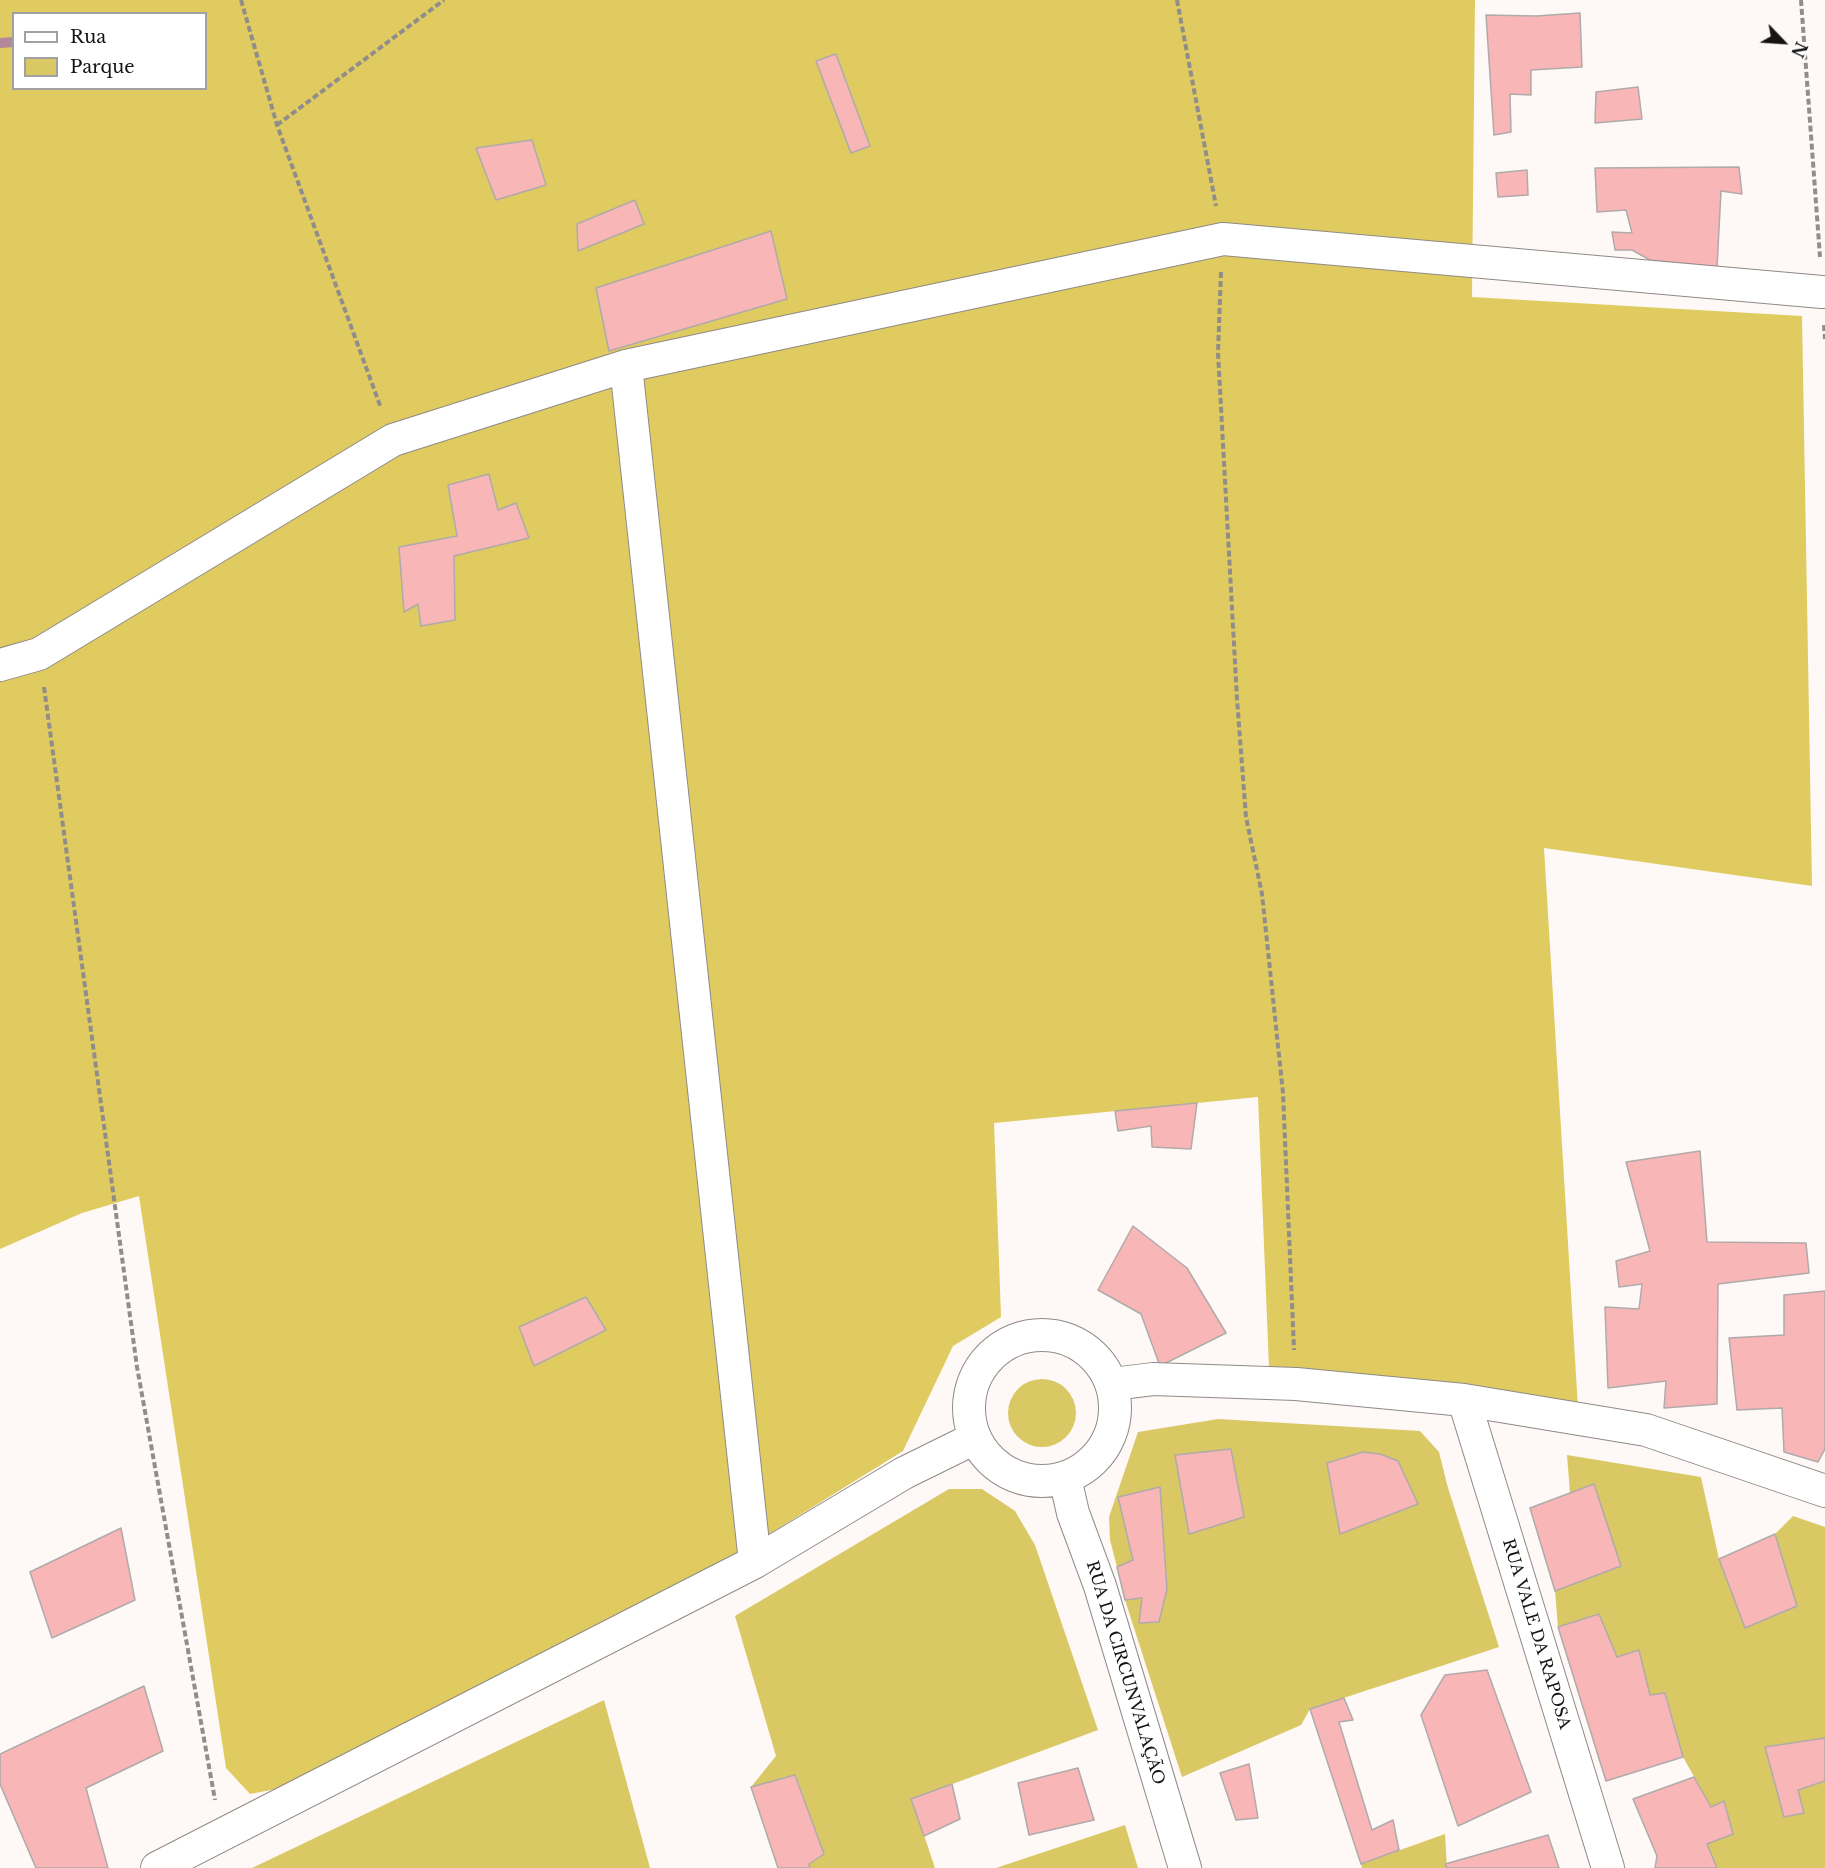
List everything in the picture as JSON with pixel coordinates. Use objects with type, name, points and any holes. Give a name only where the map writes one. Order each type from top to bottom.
[{"type":"street","points":[[0,665],[39,654],[393,440],[626,366],[1223,239],[1822,292]]},
{"type":"street","points":[[626,366],[755,1562]]},
{"type":"street","points":[[1039,1334],[1063,1337],[1084,1347],[1101,1363],[1112,1384],[1116,1407],[1113,1430],[1102,1451],[1086,1467],[1065,1478],[1044,1481],[1023,1479],[1003,1470],[987,1456],[975,1438],[969,1415],[971,1391],[980,1369],[995,1351],[1016,1339],[1039,1334]]},
{"type":"street","points":[[1112,1384],[1153,1379],[1296,1384],[1464,1400],[1647,1430],[1825,1491]]},
{"type":"street","name":"RUA VALE DA RAPOSA","points":[[1464,1400],[1608,1868]]},
{"type":"street","points":[[157,1868],[755,1562],[904,1473],[975,1438]]},
{"type":"street","name":"RUA DA CIRCUNVALAÇÃO","points":[[1065,1478],[1073,1513],[1100,1586],[1185,1868]]},
{"type":"path","points":[[241,0],[277,125],[393,440]]},
{"type":"path","points":[[277,125],[444,0]]},
{"type":"path","points":[[1177,0],[1223,239],[1218,353],[1237,699],[1246,817],[1263,894],[1283,1093],[1296,1384]]},
{"type":"path","points":[[1801,0],[1825,339]]},
{"type":"path","points":[[39,654],[137,1367],[222,1836]]},
{"type":"green space","points":[[1042,1379],[1055,1382],[1066,1389],[1073,1400],[1076,1413],[1073,1426],[1066,1437],[1055,1444],[1042,1447],[1029,1444],[1018,1437],[1011,1426],[1008,1413],[1011,1400],[1018,1389],[1029,1382]]},
{"type":"green space","points":[[1218,1419],[1420,1431],[1439,1452],[1448,1488],[1499,1647],[1310,1709],[1301,1725],[1182,1777],[1125,1600],[1142,1598],[1139,1623],[1159,1622],[1167,1589],[1160,1487],[1118,1498],[1133,1560],[1117,1567],[1110,1540],[1109,1517],[1138,1432]]},
{"type":"green space","points":[[1567,1455],[1701,1477],[1719,1559],[1745,1628],[1796,1605],[1775,1534],[1793,1516],[1825,1527],[1825,1738],[1765,1747],[1784,1816],[1803,1813],[1798,1790],[1825,1781],[1825,1868],[1717,1868],[1707,1844],[1733,1833],[1724,1801],[1711,1807],[1683,1757],[1666,1694],[1650,1695],[1639,1650],[1617,1657],[1599,1614],[1558,1627],[1555,1591],[1621,1566],[1594,1485],[1570,1493]]},
{"type":"green space","points":[[949,1489],[982,1489],[1015,1511],[1035,1545],[1098,1730],[912,1799],[935,1868],[810,1868],[809,1864],[824,1854],[796,1776],[751,1787],[776,1756],[735,1616]]},
{"type":"green space","points":[[604,1700],[650,1868],[252,1868]]},
{"type":"green space","points":[[1125,1825],[1138,1868],[996,1868]]},
{"type":"green space","points":[[1445,1834],[1447,1868],[1362,1868],[1361,1864]]},
{"type":"shaded area","points":[[0,0],[1475,0],[1472,297],[1802,316],[1812,886],[1544,848],[1578,1408],[1269,1368],[1258,1097],[994,1123],[1001,1317],[953,1346],[903,1451],[692,1582],[292,1786],[250,1794],[226,1768],[139,1196],[82,1213],[0,1249]]},
{"type":"building","points":[[1580,13],[1582,67],[1531,70],[1531,95],[1510,94],[1511,132],[1494,135],[1486,15],[1536,16]]},
{"type":"building","points":[[836,54],[870,146],[851,153],[816,61]]},
{"type":"building","points":[[1638,87],[1642,119],[1595,123],[1596,92]]},
{"type":"building","points":[[532,140],[546,185],[496,200],[476,148]]},
{"type":"building","points":[[1739,167],[1742,194],[1721,191],[1717,267],[1650,260],[1632,250],[1615,250],[1612,232],[1632,233],[1626,210],[1597,212],[1595,168]]},
{"type":"building","points":[[1527,170],[1528,195],[1498,197],[1496,173]]},
{"type":"building","points":[[635,200],[644,224],[578,251],[577,224]]},
{"type":"building","points":[[771,231],[787,299],[609,351],[596,288]]},
{"type":"building","points":[[489,474],[498,510],[516,503],[529,538],[454,556],[455,620],[421,626],[418,604],[404,612],[399,547],[457,536],[448,485]]},
{"type":"building","points":[[1197,1103],[1191,1149],[1152,1147],[1151,1126],[1118,1131],[1115,1111]]},
{"type":"building","points":[[1700,1151],[1707,1242],[1806,1243],[1809,1273],[1718,1284],[1717,1404],[1664,1408],[1666,1381],[1608,1388],[1605,1307],[1639,1309],[1642,1284],[1619,1287],[1616,1261],[1650,1251],[1626,1162]]},
{"type":"building","points":[[1133,1226],[1187,1268],[1226,1333],[1160,1366],[1141,1314],[1098,1290]]},
{"type":"building","points":[[1825,1291],[1825,1449],[1818,1462],[1784,1452],[1782,1408],[1737,1410],[1729,1338],[1784,1335],[1784,1295]]},
{"type":"building","points":[[586,1297],[606,1330],[534,1366],[519,1327]]},
{"type":"building","points":[[1231,1449],[1244,1517],[1189,1534],[1175,1455]]},
{"type":"building","points":[[1363,1452],[1380,1454],[1398,1461],[1418,1504],[1340,1534],[1327,1463]]},
{"type":"building","points":[[1594,1484],[1621,1566],[1555,1591],[1530,1508]]},
{"type":"building","points":[[1160,1487],[1167,1589],[1159,1622],[1139,1623],[1142,1598],[1125,1600],[1117,1567],[1133,1560],[1118,1497]]},
{"type":"building","points":[[121,1528],[135,1600],[52,1638],[30,1572]]},
{"type":"building","points":[[1775,1534],[1797,1606],[1745,1628],[1719,1559]]},
{"type":"building","points":[[1599,1614],[1617,1657],[1639,1650],[1650,1695],[1665,1693],[1683,1757],[1606,1781],[1558,1627]]},
{"type":"building","points":[[1487,1670],[1531,1792],[1458,1826],[1421,1715],[1445,1675]]},
{"type":"building","points":[[144,1686],[163,1751],[86,1788],[108,1868],[36,1868],[0,1784],[0,1754]]},
{"type":"building","points":[[1344,1698],[1353,1720],[1339,1722],[1372,1830],[1393,1820],[1399,1850],[1361,1864],[1310,1709]]},
{"type":"building","points":[[1825,1738],[1825,1781],[1798,1790],[1804,1813],[1784,1817],[1765,1747]]},
{"type":"building","points":[[1249,1764],[1258,1818],[1236,1820],[1220,1773]]},
{"type":"building","points":[[1078,1768],[1094,1820],[1029,1835],[1018,1783]]},
{"type":"building","points":[[795,1775],[824,1854],[809,1864],[810,1868],[778,1868],[751,1787]]},
{"type":"building","points":[[1694,1777],[1711,1807],[1724,1801],[1733,1834],[1707,1844],[1717,1868],[1655,1868],[1657,1856],[1633,1799]]},
{"type":"building","points":[[952,1784],[960,1819],[924,1836],[911,1799]]},
{"type":"building","points":[[1548,1835],[1559,1868],[1447,1868],[1445,1864]]},
{"type":"waterway","points":[[0,43],[12,42]]}]
